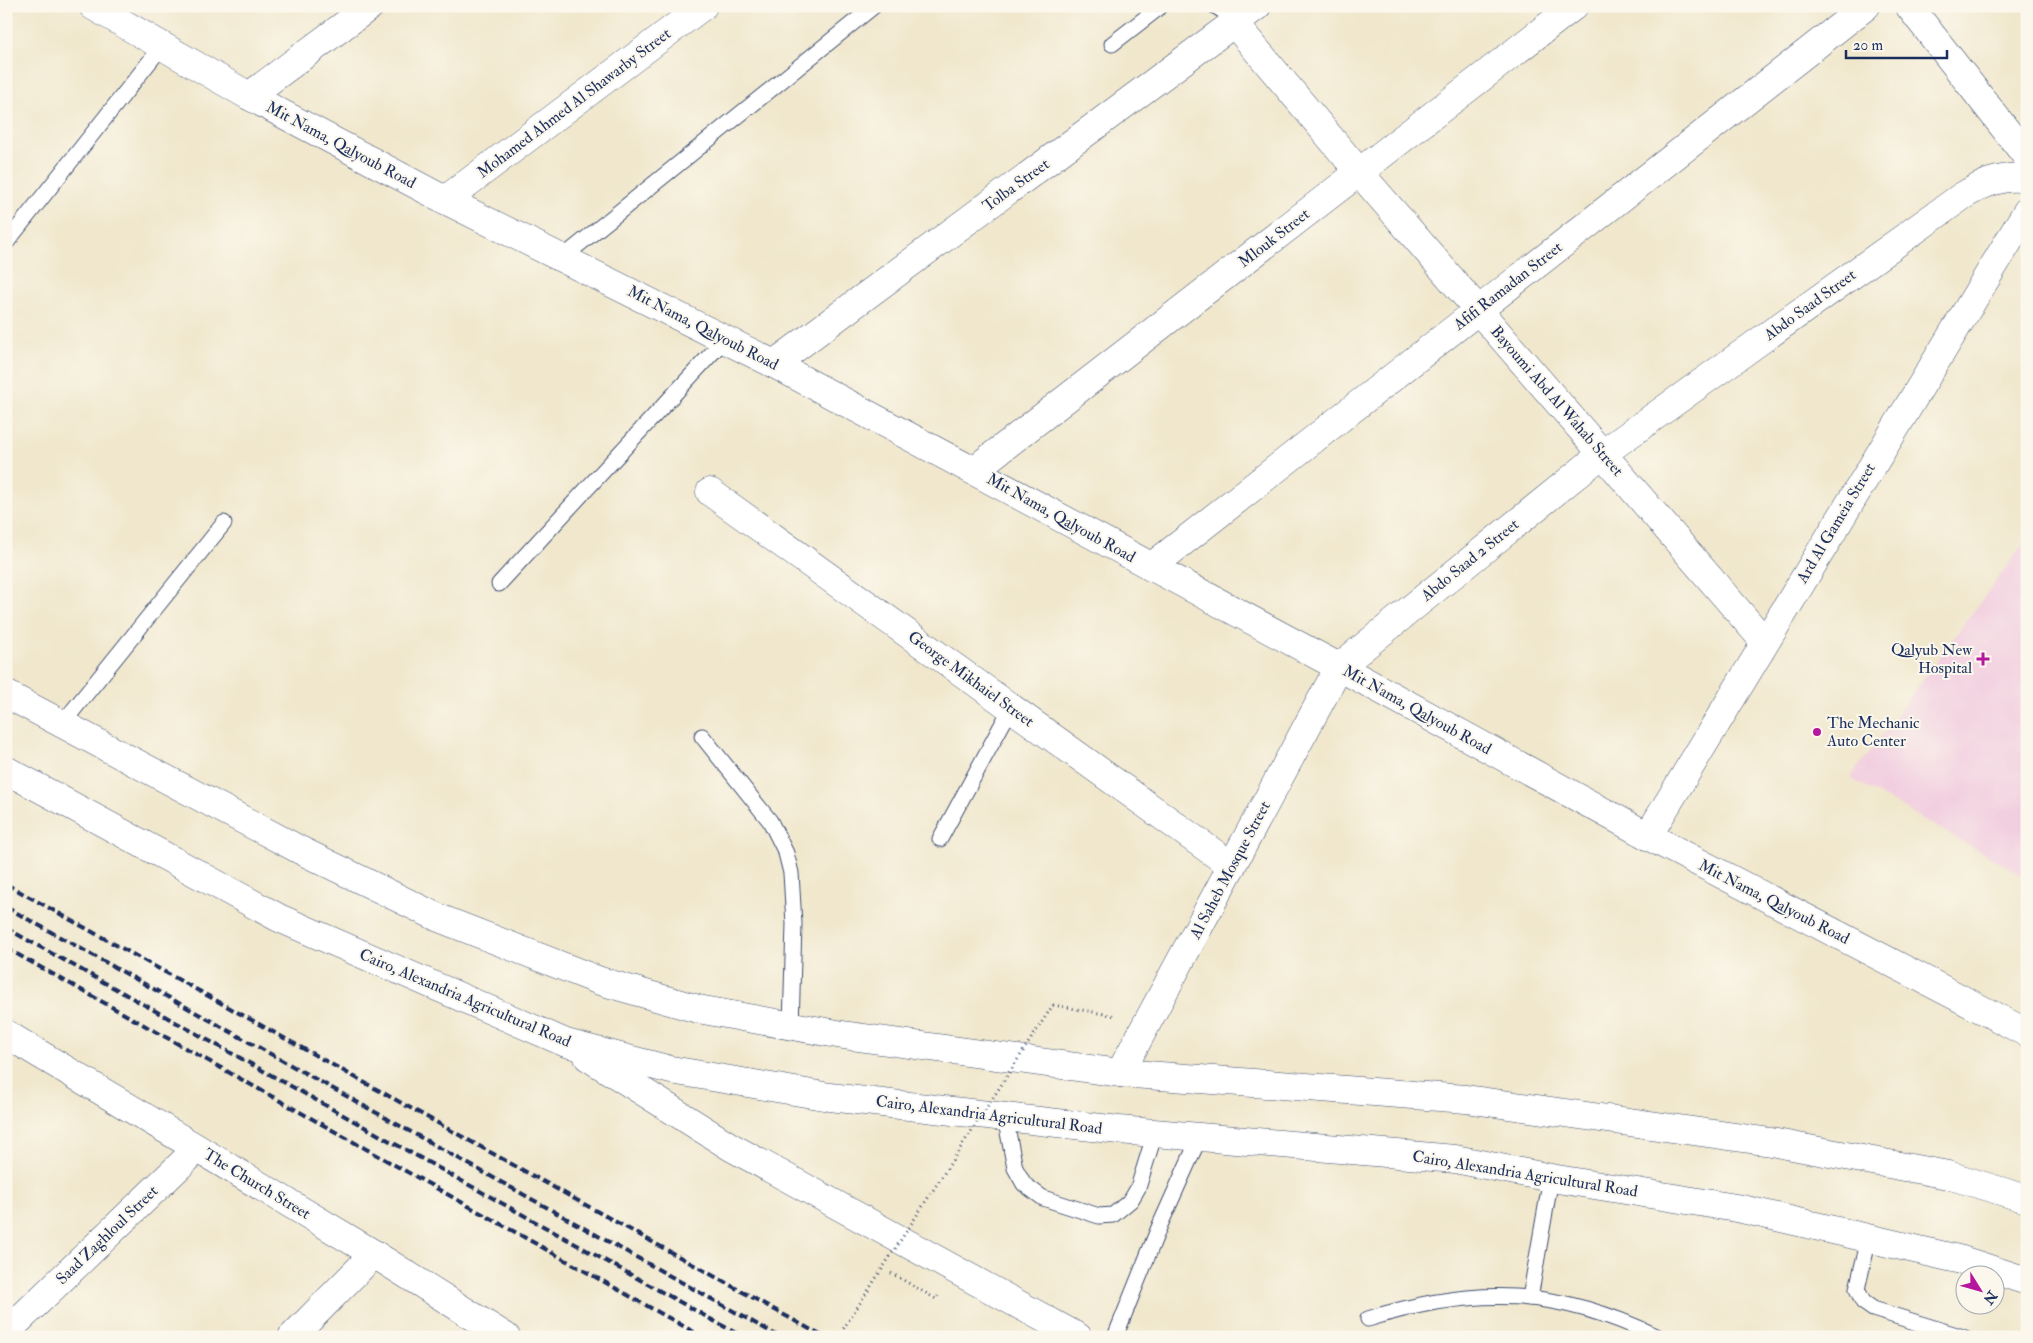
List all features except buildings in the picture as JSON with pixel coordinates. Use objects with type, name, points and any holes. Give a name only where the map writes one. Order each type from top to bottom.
[{"type":"main road","name":"Mit Nama, Qalyoub Road","points":[[93,6],[250,96],[445,200],[774,364],[1339,667],[1648,836],[2027,1033]]},
{"type":"main road","points":[[250,96],[370,6]]},
{"type":"main road","name":"Mohamed Ahmed Al Shawarby Street","points":[[445,200],[704,6]]},
{"type":"main road","name":"Tolba Street","points":[[774,364],[1224,15],[1257,6]]},
{"type":"main road","name":"Mlouk Street","points":[[974,470],[1574,6]]},
{"type":"main road","name":"Afifi Ramadan Street","points":[[1151,567],[1866,6]]},
{"type":"main road","points":[[1909,6],[2027,157]]},
{"type":"main road","name":"Bayoumi Abd Al Wahab Street","points":[[1224,15],[1764,641]]},
{"type":"main road","name":"Abdo Saad Street","points":[[1602,454],[1961,197],[1987,182],[2016,177],[2027,178]]},
{"type":"main road","name":"Ard Al Gameia Street","points":[[1648,836],[1764,641],[2027,210]]},
{"type":"main road","name":"Abdo Saad 2 Street","points":[[1339,667],[1602,454]]},
{"type":"main road","name":"George Mikhaiel Street","points":[[710,492],[1232,866]]},
{"type":"main road","name":"Al Saheb Mosque Street","points":[[1120,1073],[1339,667]]},
{"type":"main road","points":[[6,694],[300,850],[439,918],[600,981],[698,1009],[842,1035],[1120,1073],[1466,1100],[1781,1144],[1948,1175],[2027,1199]]},
{"type":"main road","name":"Cairo, Alexandria Agricultural Road","points":[[6,770],[279,918],[566,1043],[671,1070],[821,1096],[1005,1118],[1154,1134],[1200,1136],[1455,1159],[1550,1178],[1742,1209],[1962,1260],[2027,1281]]},
{"type":"main road","name":"The Church Street","points":[[6,1034],[374,1254],[506,1337]]},
{"type":"main road","points":[[566,1043],[731,1147],[1078,1337]]},
{"type":"main road","name":"Saad Zaghloul Street","points":[[18,1322],[197,1148]]},
{"type":"main road","points":[[292,1337],[374,1254]]},
{"type":"lane","points":[[562,258],[874,6]]},
{"type":"lane","points":[[1112,44],[1161,6]]},
{"type":"lane","points":[[6,243],[162,46]]},
{"type":"lane","points":[[499,584],[725,339]]},
{"type":"lane","points":[[62,724],[224,523]]},
{"type":"lane","points":[[940,839],[1011,708]]},
{"type":"lane","points":[[702,736],[770,821],[786,853],[791,873],[794,924],[790,1026]]},
{"type":"lane","points":[[1005,1118],[1015,1168],[1024,1184],[1042,1198],[1099,1216],[1113,1215],[1131,1200],[1138,1188],[1154,1134]]},
{"type":"lane","points":[[1115,1337],[1160,1225],[1200,1136]]},
{"type":"lane","points":[[1530,1298],[1550,1178]]},
{"type":"lane","points":[[1870,1238],[1857,1289],[1863,1302],[1873,1309],[1962,1337]]},
{"type":"lane","points":[[1368,1319],[1407,1306],[1448,1299],[1489,1296],[1530,1298],[1578,1306],[1624,1320],[1658,1337]]},
{"type":"path","points":[[838,1337],[1053,1005],[1108,1015]]},
{"type":"path","points":[[882,1268],[936,1299]]},
{"type":"shaded area","name":"Qalyub New Hospital","points":[[2027,539],[2027,878],[1850,778]]},
{"type":"railway","points":[[6,884],[824,1337]]},
{"type":"railway","points":[[6,907],[780,1337]]},
{"type":"railway","points":[[6,928],[743,1337]]},
{"type":"railway","points":[[6,948],[703,1337]]},
{"type":"place","name":"Qalyub New Hospital","points":[[1983,659]]},
{"type":"place","name":"The Mechanic Auto Center","points":[[1817,732]]}]
